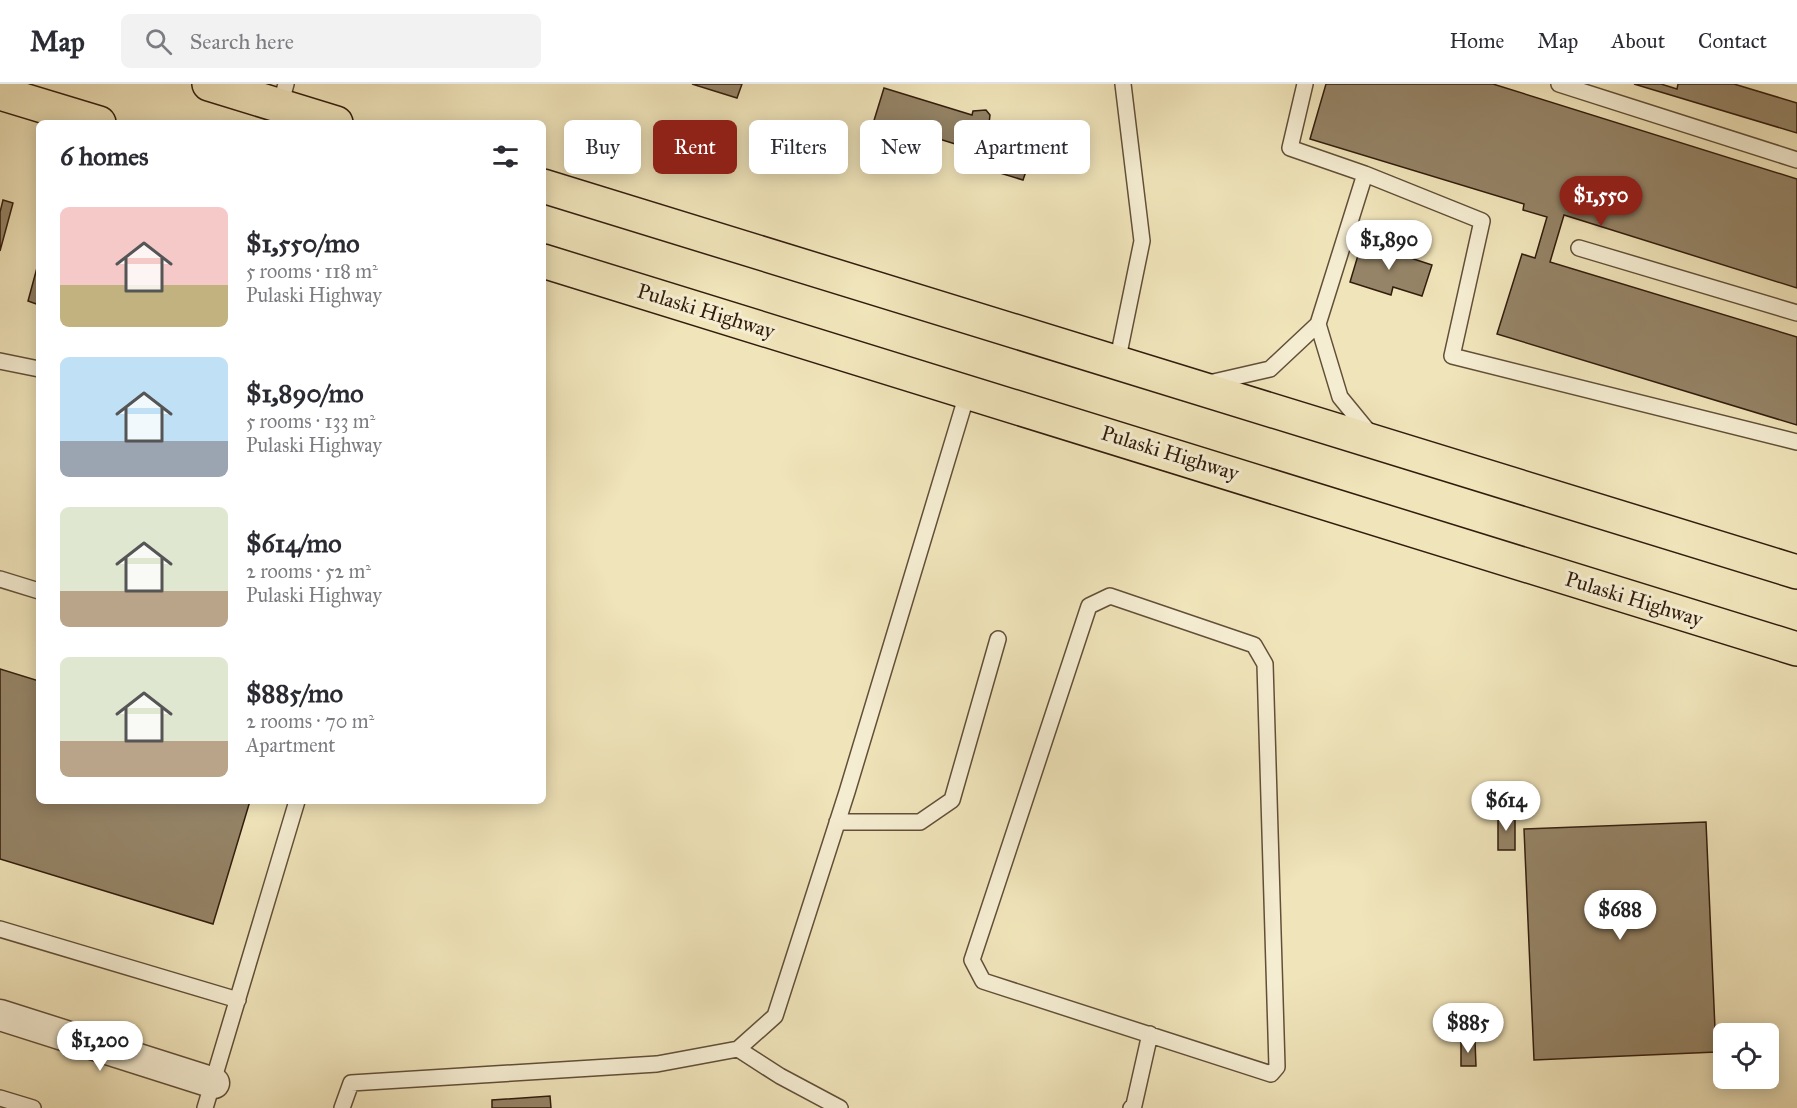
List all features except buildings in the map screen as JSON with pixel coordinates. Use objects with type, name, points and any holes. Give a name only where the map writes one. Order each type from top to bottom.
[{"type":"highway","points":[[209,84],[283,95],[330,120]]},
{"type":"highway","points":[[0,93],[89,120]]},
{"type":"highway","points":[[546,187],[1797,572]]},
{"type":"highway","name":"Pulaski Highway","points":[[546,262],[1797,649]]},
{"type":"street","points":[[0,1015],[209,1096]]},
{"type":"lane","points":[[1117,363],[1142,241],[1123,84]]},
{"type":"lane","points":[[1305,84],[1290,148],[1365,174],[1482,221],[1452,356],[1797,442]]},
{"type":"lane","points":[[1559,84],[1797,160]]},
{"type":"lane","points":[[1194,387],[1270,369],[1318,324],[1365,174]]},
{"type":"lane","points":[[1579,248],[1797,313]]},
{"type":"lane","points":[[1318,324],[1340,397],[1378,444]]},
{"type":"lane","points":[[0,361],[36,368]]},
{"type":"lane","points":[[342,1108],[351,1083],[657,1064],[738,1049],[775,1016],[837,822],[968,391]]},
{"type":"lane","points":[[0,579],[36,590]]},
{"type":"lane","points":[[1110,596],[1254,645],[1265,664],[1277,1067],[1271,1074],[1150,1034],[983,981],[972,960],[1089,606],[1110,596]]},
{"type":"lane","points":[[837,822],[920,822],[952,800],[998,639]]},
{"type":"lane","points":[[209,1096],[296,804]]},
{"type":"lane","points":[[0,929],[238,1000]]},
{"type":"lane","points":[[1131,1108],[1134,1105],[1150,1034]]},
{"type":"lane","points":[[738,1049],[780,1076],[840,1108]]},
{"type":"lane","points":[[0,1098],[33,1108]]}]
